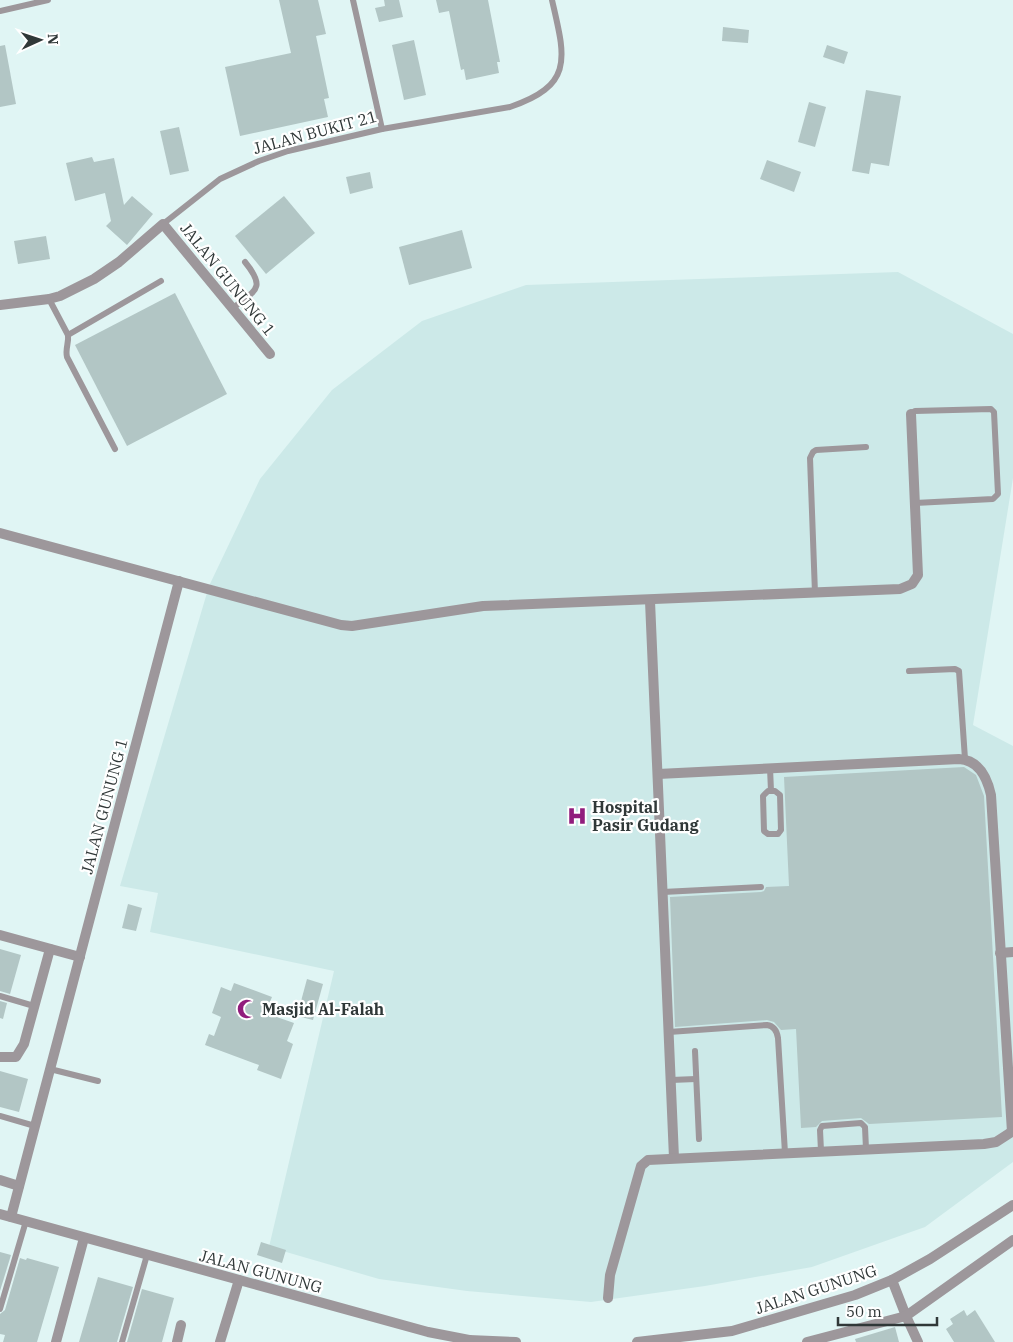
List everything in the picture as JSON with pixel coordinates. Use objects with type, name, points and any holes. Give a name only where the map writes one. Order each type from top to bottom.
[{"type":"street","name":"JALAN BUKIT 21","points":[[0,306],[60,296],[94,279],[119,262],[163,224]]},
{"type":"street","name":"JALAN GUNUNG 1","points":[[163,224],[270,354]]},
{"type":"street","points":[[0,533],[341,625],[352,626],[483,606],[900,589],[912,584],[918,575],[911,414]]},
{"type":"street","name":"JALAN GUNUNG 1","points":[[11,1217],[179,581]]},
{"type":"street","points":[[650,600],[674,1158]]},
{"type":"street","points":[[608,1298],[610,1275],[641,1166],[648,1160],[984,1144],[996,1142],[1012,1132],[1009,1036],[1000,953],[991,795],[985,777],[978,766],[965,759],[658,774]]},
{"type":"street","points":[[0,935],[80,958]]},
{"type":"street","points":[[0,1056],[16,1056],[24,1044],[50,949]]},
{"type":"street","points":[[1000,953],[1013,952]]},
{"type":"street","points":[[0,1180],[19,1186]]},
{"type":"street","name":"JALAN GUNUNG","points":[[638,1342],[732,1331],[855,1294],[892,1280],[930,1259],[1013,1205]]},
{"type":"street","name":"JALAN GUNUNG","points":[[0,1214],[428,1332],[468,1341],[516,1342]]},
{"type":"street","points":[[56,1342],[84,1238]]},
{"type":"street","points":[[807,1342],[906,1316],[1013,1240]]},
{"type":"street","points":[[220,1342],[239,1280]]},
{"type":"street","points":[[892,1280],[918,1342]]},
{"type":"street","points":[[177,1342],[181,1325]]},
{"type":"lane","points":[[0,11],[48,0]]},
{"type":"lane","points":[[353,0],[382,129]]},
{"type":"lane","name":"JALAN BUKIT 21","points":[[163,224],[220,178],[288,151],[382,129],[510,107],[528,101],[546,90],[556,78],[561,68],[562,48],[552,0]]},
{"type":"lane","points":[[232,309],[255,290],[258,284],[257,276],[245,262]]},
{"type":"lane","points":[[68,335],[161,282]]},
{"type":"lane","points":[[49,299],[68,335],[69,341],[65,351],[67,357],[115,449]]},
{"type":"lane","points":[[911,414],[915,411],[991,409],[994,412],[998,494],[993,499],[915,503]]},
{"type":"lane","points":[[815,593],[810,458],[816,450],[866,447]]},
{"type":"lane","points":[[909,671],[955,669],[959,672],[965,759]]},
{"type":"lane","points":[[770,768],[771,791]]},
{"type":"lane","points":[[771,791],[777,792],[780,795],[781,830],[778,834],[768,834],[764,831],[763,796],[765,792],[771,791]]},
{"type":"lane","points":[[663,892],[761,887]]},
{"type":"lane","points":[[0,996],[34,1006]]},
{"type":"lane","points":[[669,1032],[767,1025],[775,1030],[778,1038],[785,1153]]},
{"type":"lane","points":[[695,1050],[699,1138]]},
{"type":"lane","points":[[50,1069],[98,1081]]},
{"type":"lane","points":[[671,1080],[696,1079]]},
{"type":"lane","points":[[0,1116],[35,1126]]},
{"type":"lane","points":[[820,1151],[820,1130],[822,1126],[861,1123],[865,1127],[866,1149]]},
{"type":"lane","points":[[0,1309],[26,1221]]},
{"type":"lane","points":[[122,1342],[147,1255]]},
{"type":"shaded area","name":"Hospital Pasir Gudang","points":[[898,272],[1013,334],[1013,478],[973,725],[1013,746],[1013,1162],[925,1227],[812,1267],[705,1286],[591,1302],[467,1291],[379,1279],[269,1247],[334,971],[150,932],[158,893],[120,886],[209,586],[260,479],[332,390],[422,321],[526,285]]},
{"type":"building","points":[[279,0],[318,0],[326,34],[316,36],[329,98],[324,99],[328,117],[240,136],[225,67],[291,53]]},
{"type":"building","points":[[384,0],[399,0],[403,17],[379,22],[375,8],[385,6]]},
{"type":"building","points":[[436,0],[488,0],[500,62],[497,62],[499,73],[466,80],[464,69],[461,70],[449,11],[439,13]]},
{"type":"building","points":[[723,27],[749,30],[748,43],[722,41]]},
{"type":"building","points":[[414,40],[426,95],[404,100],[392,45]]},
{"type":"building","points":[[5,45],[16,104],[0,107],[0,46]]},
{"type":"building","points":[[827,45],[848,52],[844,64],[823,57]]},
{"type":"building","points":[[866,90],[901,96],[889,166],[871,163],[869,174],[852,171]]},
{"type":"building","points":[[809,102],[826,107],[815,147],[798,142]]},
{"type":"building","points":[[179,127],[189,171],[170,175],[160,131]]},
{"type":"building","points":[[92,157],[94,162],[114,158],[124,205],[132,196],[153,214],[127,245],[106,226],[111,221],[105,193],[75,201],[66,163]]},
{"type":"building","points":[[767,160],[801,172],[794,192],[760,179]]},
{"type":"building","points":[[370,172],[373,188],[350,194],[346,177]]},
{"type":"building","points":[[284,196],[315,233],[266,274],[235,236]]},
{"type":"building","points":[[462,230],[472,268],[409,285],[399,247]]},
{"type":"building","points":[[46,236],[50,259],[18,264],[14,241]]},
{"type":"building","points":[[175,293],[227,394],[127,446],[75,345]]},
{"type":"building","points":[[964,767],[976,775],[984,796],[1002,1117],[869,1124],[861,1118],[822,1121],[816,1127],[801,1128],[796,1029],[781,1030],[774,1022],[767,1020],[675,1027],[670,897],[761,892],[766,887],[789,886],[784,777]]},
{"type":"building","points":[[128,904],[142,908],[136,931],[122,928]]},
{"type":"building","points":[[0,949],[21,955],[10,994],[0,991]]},
{"type":"building","points":[[307,979],[323,984],[313,1020],[297,1016]]},
{"type":"building","points":[[234,983],[272,997],[269,1004],[274,1006],[271,1015],[294,1023],[287,1041],[293,1044],[281,1079],[257,1070],[259,1065],[205,1045],[209,1034],[214,1036],[221,1017],[212,1013],[221,987],[231,991]]},
{"type":"building","points":[[0,1001],[7,1003],[3,1019],[0,1018]]},
{"type":"building","points":[[0,1071],[28,1079],[19,1112],[0,1107]]},
{"type":"building","points":[[261,1242],[286,1250],[282,1263],[257,1255]]},
{"type":"building","points":[[0,1252],[11,1255],[0,1291]]},
{"type":"building","points":[[20,1258],[26,1260],[27,1258],[59,1267],[37,1342],[3,1342],[5,1335],[0,1334],[0,1314],[5,1310]]},
{"type":"building","points":[[98,1277],[133,1287],[117,1342],[79,1342]]},
{"type":"building","points":[[142,1289],[174,1298],[162,1342],[127,1342]]},
{"type":"building","points":[[964,1310],[967,1316],[975,1310],[995,1342],[954,1342],[946,1329],[953,1324],[950,1319]]},
{"type":"building","points":[[895,1327],[899,1342],[856,1342],[855,1339]]},
{"type":"place","name":"Hospital Pasir Gudang","points":[[577,816]]},
{"type":"place","name":"Masjid Al-Falah","points":[[247,1009]]}]
